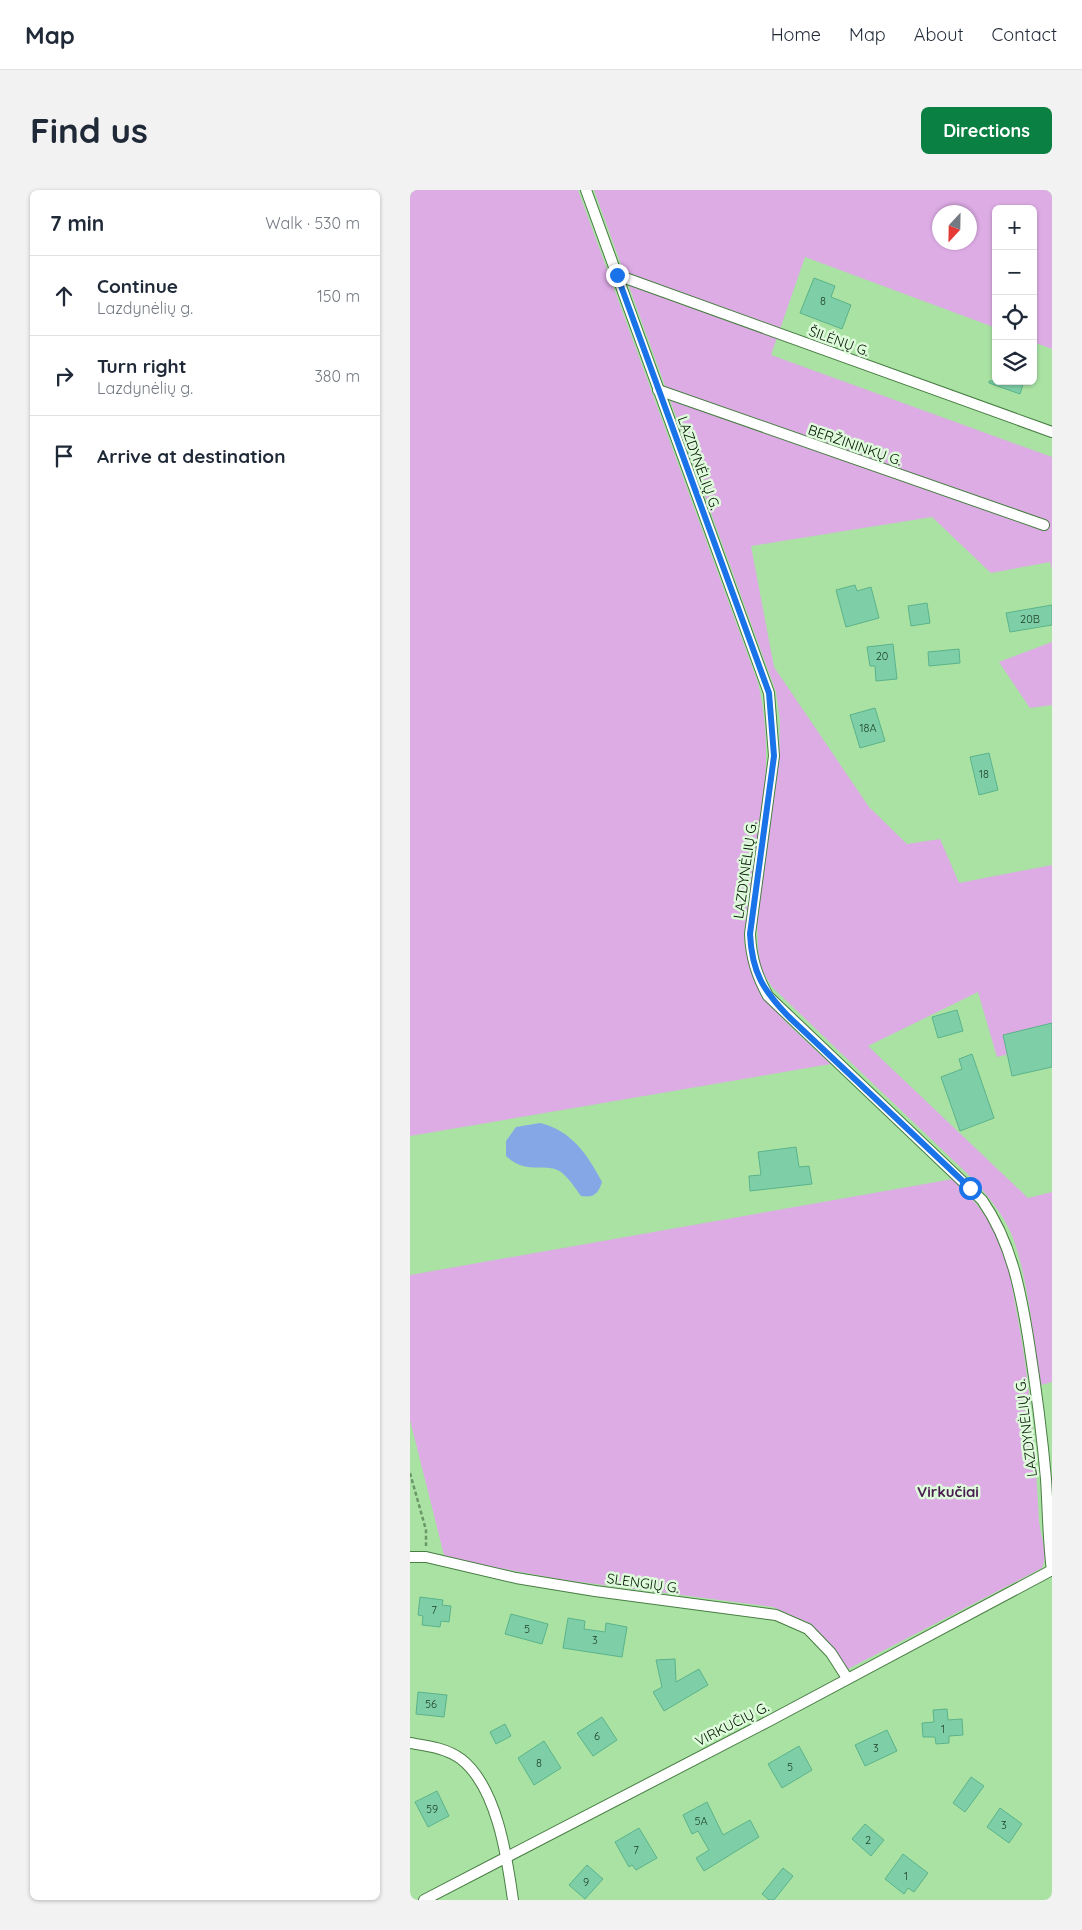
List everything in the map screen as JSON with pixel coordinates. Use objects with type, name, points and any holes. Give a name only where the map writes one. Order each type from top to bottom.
[{"type":"street","name":"LAZDYNĖLIŲ G.","points":[[586,190],[769,693],[774,756],[750,934],[751,953],[758,978],[768,996],[982,1200],[997,1221],[1009,1252],[1024,1311],[1036,1390],[1046,1479],[1052,1570]]},
{"type":"street","name":"ŠILĖNŲ G.","points":[[617,275],[1052,432]]},
{"type":"street","name":"BERŽININKŲ G.","points":[[658,390],[1044,525]]},
{"type":"street","name":"SLENGIŲ G.","points":[[410,1557],[426,1557],[516,1578],[776,1615],[808,1629],[831,1653],[847,1678]]},
{"type":"street","name":"VIRKUČIŲ G.","points":[[424,1900],[768,1721],[1052,1570]]},
{"type":"street","points":[[410,1743],[437,1747],[459,1758],[475,1772],[488,1796],[507,1856],[513,1900]]},
{"type":"path","points":[[410,1473],[426,1530],[426,1557]]},
{"type":"shaded area","points":[[410,190],[578,190],[758,683],[764,714],[766,777],[759,841],[744,936],[747,957],[753,976],[762,993],[787,1023],[831,1064],[410,1136]]},
{"type":"shaded area","points":[[594,190],[1052,190],[1052,349],[1037,343],[1037,205],[992,205],[992,327],[805,257],[771,355],[1052,457],[1052,570],[1050,562],[991,573],[932,517],[751,546],[774,667],[869,807],[907,844],[940,839],[959,883],[1052,865],[1052,1044],[997,1057],[978,992],[868,1046],[1028,1198],[1052,1192],[1052,1382],[1041,1385],[1022,1268],[1011,1233],[995,1206],[976,1182],[772,987],[761,969],[757,920],[779,757],[780,720],[776,692]]},
{"type":"shaded area","points":[[1052,642],[1052,705],[1030,708],[999,662]]},
{"type":"shaded area","points":[[953,1179],[972,1199],[993,1228],[1001,1244],[1009,1272],[1021,1335],[1034,1440],[1039,1520],[1045,1557],[1042,1568],[848,1669],[811,1624],[773,1607],[565,1580],[476,1564],[444,1555],[410,1420],[410,1275]]},
{"type":"water","points":[[540,1123],[561,1131],[577,1145],[591,1162],[602,1182],[595,1194],[592,1196],[581,1196],[561,1172],[549,1168],[521,1166],[506,1156],[506,1141],[516,1127]]},
{"type":"building","points":[[814,278],[835,286],[831,297],[851,305],[842,329],[800,313]]},
{"type":"building","points":[[995,385],[1023,385],[1020,394]]},
{"type":"building","points":[[855,585],[857,591],[871,587],[879,618],[846,627],[836,590]]},
{"type":"building","points":[[927,603],[930,623],[911,626],[908,606]]},
{"type":"building","points":[[1052,605],[1052,625],[1010,632],[1006,613]]},
{"type":"building","points":[[893,644],[897,679],[876,681],[875,666],[870,666],[867,647]]},
{"type":"building","points":[[959,649],[960,663],[929,666],[928,652]]},
{"type":"building","points":[[875,708],[885,741],[860,748],[850,715]]},
{"type":"building","points":[[989,753],[998,790],[979,795],[970,757]]},
{"type":"building","points":[[957,1010],[963,1031],[938,1038],[932,1017]]},
{"type":"building","points":[[1052,1023],[1052,1067],[1012,1076],[1003,1035]]},
{"type":"building","points":[[972,1054],[994,1118],[960,1131],[941,1077],[962,1069],[959,1059]]},
{"type":"building","points":[[796,1147],[799,1167],[809,1166],[812,1184],[750,1191],[749,1176],[761,1175],[758,1152]]},
{"type":"building","points":[[420,1597],[443,1600],[442,1605],[451,1606],[449,1622],[441,1621],[440,1627],[422,1625],[423,1616],[418,1615]]},
{"type":"building","points":[[511,1614],[548,1624],[542,1644],[505,1634]]},
{"type":"building","points":[[568,1618],[585,1621],[584,1629],[605,1632],[606,1623],[627,1627],[622,1657],[563,1648]]},
{"type":"building","points":[[675,1659],[676,1682],[699,1669],[708,1685],[664,1711],[653,1692],[662,1687],[656,1660]]},
{"type":"building","points":[[418,1692],[447,1695],[444,1717],[416,1714]]},
{"type":"building","points":[[947,1709],[948,1720],[962,1719],[963,1735],[949,1736],[949,1743],[936,1744],[935,1737],[923,1737],[922,1723],[934,1722],[933,1710]]},
{"type":"building","points":[[602,1717],[617,1740],[593,1756],[577,1733]]},
{"type":"building","points":[[505,1724],[511,1736],[496,1744],[490,1732]]},
{"type":"building","points":[[887,1730],[897,1751],[865,1766],[855,1745]]},
{"type":"building","points":[[544,1741],[561,1768],[534,1785],[518,1758]]},
{"type":"building","points":[[799,1746],[812,1770],[782,1788],[768,1764]]},
{"type":"building","points":[[971,1777],[984,1786],[965,1812],[953,1803]]},
{"type":"building","points":[[437,1791],[449,1816],[428,1827],[415,1802]]},
{"type":"building","points":[[707,1802],[723,1835],[750,1820],[759,1837],[704,1871],[696,1858],[709,1850],[698,1831],[692,1834],[683,1815]]},
{"type":"building","points":[[1000,1808],[1022,1824],[1009,1843],[987,1827]]},
{"type":"building","points":[[865,1824],[884,1840],[871,1856],[852,1839]]},
{"type":"building","points":[[639,1828],[657,1858],[636,1870],[632,1865],[629,1867],[615,1842]]},
{"type":"building","points":[[903,1854],[928,1873],[914,1892],[908,1888],[904,1894],[885,1879]]},
{"type":"building","points":[[587,1865],[603,1879],[585,1899],[569,1885]]},
{"type":"building","points":[[783,1868],[793,1876],[774,1900],[769,1900],[762,1894]]},
{"type":"district","name":"Virkučiai","points":[[948,1492]]},
{"type":"route","points":[[617,275],[769,693],[774,756],[750,934],[751,953],[758,978],[768,996],[789,1017],[970,1188]]}]
